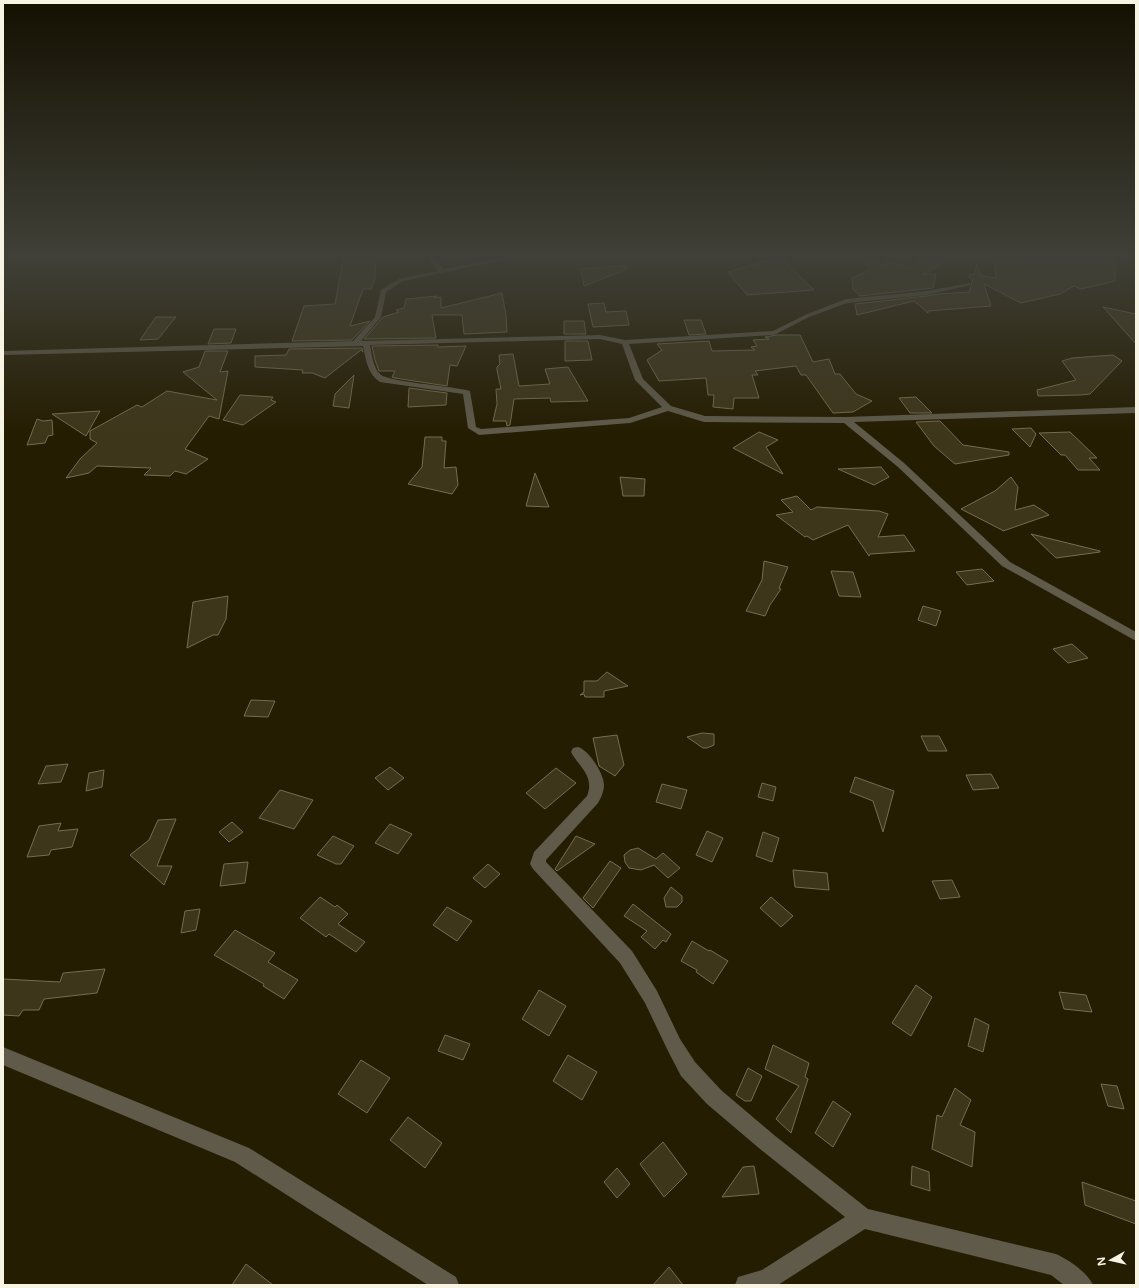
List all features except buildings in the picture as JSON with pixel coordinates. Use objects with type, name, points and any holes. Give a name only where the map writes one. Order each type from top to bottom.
[{"type":"street","points":[[355,344],[378,315]]},
{"type":"street","points":[[3,353],[600,337],[625,342],[774,333],[809,315]]},
{"type":"street","points":[[625,342],[639,380],[668,408],[704,419],[846,420],[1136,410]]},
{"type":"street","points":[[366,344],[373,371],[378,378],[383,380],[458,390],[466,393],[472,428],[479,432],[630,420],[668,408]]},
{"type":"street","points":[[846,420],[901,465],[1006,564],[1136,637]]},
{"type":"street","points":[[578,752],[594,773],[598,784],[598,790],[594,799],[539,857],[538,864],[626,957],[651,997],[674,1045],[688,1069],[714,1097],[767,1142],[863,1218],[1056,1265],[1082,1285]]},
{"type":"street","points":[[3,1056],[242,1155],[448,1285]]},
{"type":"street","points":[[746,1285],[766,1280],[863,1218]]}]
